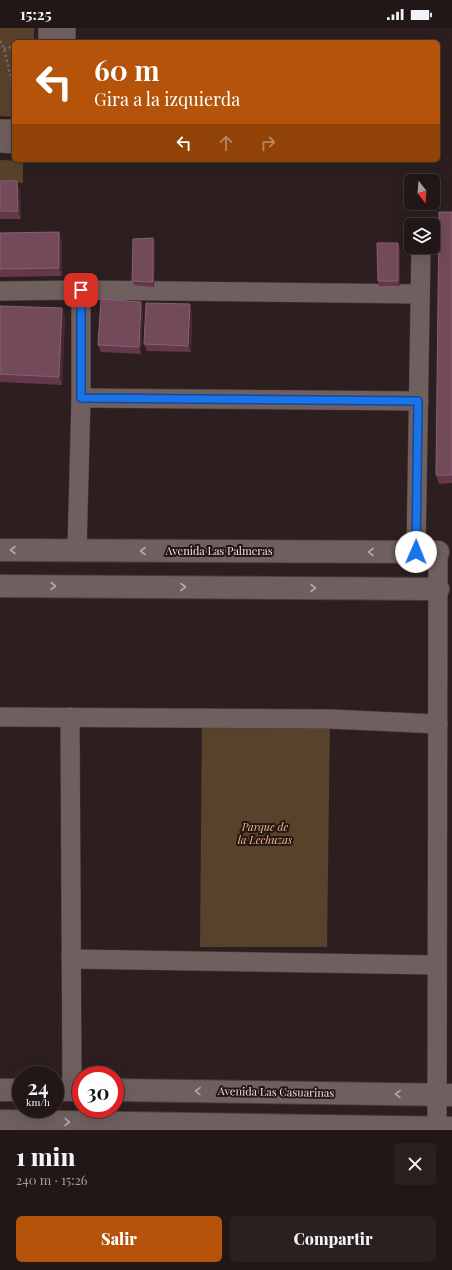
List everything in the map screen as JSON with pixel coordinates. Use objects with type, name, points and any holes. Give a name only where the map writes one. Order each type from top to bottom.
[{"type":"street","points":[[48,28],[48,40]]},
{"type":"street","points":[[66,28],[66,40]]},
{"type":"street","points":[[0,129],[12,129]]},
{"type":"street","points":[[0,143],[12,144]]},
{"type":"street","points":[[416,552],[421,254]]},
{"type":"street","points":[[0,291],[81,290],[420,294]]},
{"type":"street","points":[[77,551],[81,398],[81,290]]},
{"type":"street","points":[[81,398],[418,401]]},
{"type":"street","name":"Avenida Las Palmeras","points":[[0,550],[438,552]]},
{"type":"street","points":[[0,1121],[444,1127],[444,1094],[437,965],[438,552]]},
{"type":"street","points":[[0,586],[438,589]]},
{"type":"street","points":[[0,717],[330,719],[438,724]]},
{"type":"street","points":[[69,1090],[71,959],[70,717]]},
{"type":"street","points":[[71,959],[437,965]]},
{"type":"street","points":[[0,1090],[12,1090]]},
{"type":"street","name":"Avenida Las Casuarinas","points":[[124,1090],[444,1094]]},
{"type":"path","points":[[0,42],[4,49],[12,83]]},
{"type":"path","points":[[4,49],[12,47]]},
{"type":"green space","points":[[0,28],[34,28],[34,40],[12,40],[12,117],[0,116]]},
{"type":"green space","points":[[0,160],[23,162],[23,183],[0,182]]},
{"type":"green space","name":"Parque de la Lechuzas","points":[[202,718],[330,719],[327,947],[200,947]]},
{"type":"building","points":[[0,181],[17,181],[18,211],[0,211]]},
{"type":"building","points":[[439,212],[452,212],[452,475],[436,475],[439,254],[440,254]]},
{"type":"building","points":[[59,232],[59,268],[0,269],[0,233]]},
{"type":"building","points":[[153,238],[153,282],[132,281],[133,239]]},
{"type":"building","points":[[377,243],[398,243],[398,281],[378,281]]},
{"type":"building","points":[[101,299],[141,302],[139,347],[98,345]]},
{"type":"building","points":[[146,303],[190,304],[188,346],[144,344]]},
{"type":"building","points":[[0,306],[62,308],[59,377],[0,374]]},
{"type":"route","points":[[81,290],[81,398],[418,401],[416,552]]}]
